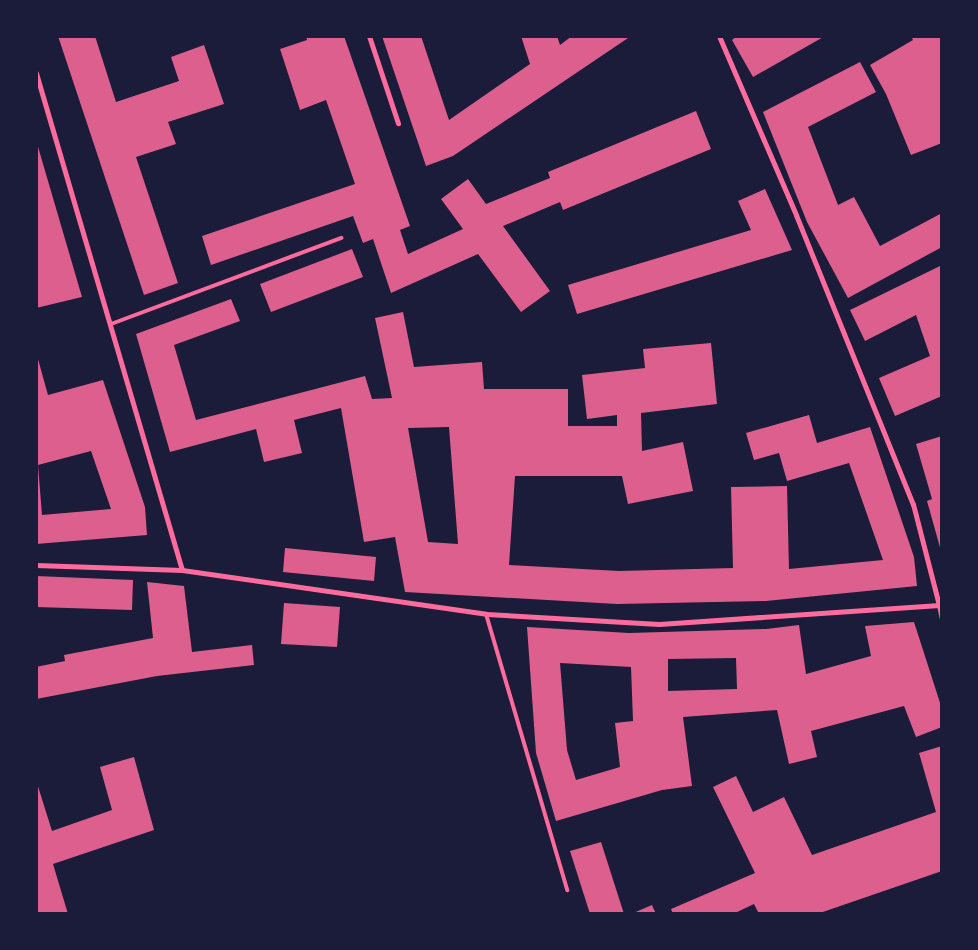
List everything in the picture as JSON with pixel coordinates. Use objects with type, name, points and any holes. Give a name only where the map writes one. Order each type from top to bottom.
[{"type":"street","points":[[369,36],[398,123]]},
{"type":"street","points":[[719,36],[800,224],[913,504],[942,619]]},
{"type":"street","points":[[36,73],[182,570]]},
{"type":"street","points":[[36,564],[182,570],[486,614],[660,624],[939,605]]},
{"type":"lane","points":[[111,324],[341,238]]},
{"type":"lane","points":[[486,614],[567,890]]},
{"type":"building","points":[[58,36],[95,36],[116,102],[179,81],[171,57],[204,45],[224,104],[168,122],[176,144],[136,157],[178,283],[144,295]]},
{"type":"building","points":[[306,36],[344,36],[410,226],[400,230],[408,254],[463,229],[441,199],[468,179],[486,204],[550,178],[548,172],[696,111],[711,149],[563,210],[560,202],[503,226],[550,291],[521,312],[478,254],[391,293],[373,239],[363,243],[353,216],[211,265],[202,236],[355,184],[326,100],[300,110],[280,49],[307,40]]},
{"type":"building","points":[[382,36],[421,36],[449,120],[530,64],[521,36],[557,36],[560,45],[572,36],[631,36],[453,156],[426,166]]},
{"type":"building","points":[[737,36],[825,36],[753,77],[732,40]]},
{"type":"building","points":[[911,36],[942,36],[942,143],[911,155],[886,94],[870,65],[913,40]]},
{"type":"building","points":[[860,62],[876,92],[808,127],[838,205],[854,197],[880,246],[942,213],[942,247],[848,298],[807,222],[763,112]]},
{"type":"building","points":[[36,140],[82,297],[36,308]]},
{"type":"building","points":[[765,189],[792,250],[577,314],[568,285],[751,230],[738,201]]},
{"type":"building","points":[[352,249],[363,277],[271,312],[260,284]]},
{"type":"building","points":[[940,266],[942,396],[895,416],[879,378],[930,356],[916,315],[865,341],[850,310]]},
{"type":"building","points":[[231,299],[240,321],[174,345],[196,420],[365,376],[372,399],[392,398],[375,318],[403,312],[414,367],[482,362],[484,389],[568,389],[568,426],[617,426],[617,415],[587,419],[582,375],[645,368],[643,349],[711,343],[717,404],[641,413],[642,451],[683,442],[693,491],[628,504],[622,476],[515,476],[509,565],[619,571],[733,568],[731,487],[787,486],[789,569],[883,560],[849,463],[787,481],[779,453],[754,460],[746,433],[809,415],[817,443],[870,427],[914,557],[917,586],[766,601],[617,604],[405,592],[395,537],[364,542],[341,408],[294,420],[302,453],[264,462],[256,429],[170,452],[136,334]],"holes":[[[449,427],[458,544],[428,542],[408,428]]]},
{"type":"building","points":[[36,352],[48,395],[103,380],[145,507],[147,535],[36,544]],"holes":[[[91,451],[111,509],[42,515],[38,465]]]},
{"type":"building","points":[[942,436],[941,551],[927,501],[932,499],[916,444]]},
{"type":"building","points":[[285,548],[376,557],[374,581],[283,572]]},
{"type":"building","points":[[36,576],[133,580],[132,610],[36,607]]},
{"type":"building","points":[[147,582],[184,586],[192,652],[252,645],[254,665],[157,676],[36,699],[36,667],[65,661],[64,655],[153,638]]},
{"type":"building","points":[[284,603],[340,607],[337,647],[281,644]]},
{"type":"building","points":[[914,622],[942,709],[942,727],[916,737],[904,706],[811,731],[817,757],[789,764],[777,710],[683,717],[692,786],[662,790],[556,821],[536,753],[527,627],[629,633],[766,629],[799,625],[806,674],[871,656],[865,626]],"holes":[[[736,658],[737,689],[668,691],[668,659]],[[560,663],[631,667],[633,721],[615,723],[620,767],[576,780],[567,750]]]},
{"type":"building","points":[[942,746],[942,871],[817,914],[759,914],[754,904],[733,914],[673,914],[671,909],[755,873],[713,787],[736,776],[753,812],[784,797],[812,855],[936,812],[919,753]]},
{"type":"building","points":[[134,757],[154,830],[53,864],[68,914],[36,914],[36,780],[52,831],[112,810],[100,767]]},
{"type":"building","points":[[601,842],[624,914],[590,914],[570,851]]},
{"type":"building","points":[[652,905],[656,914],[631,914]]}]
